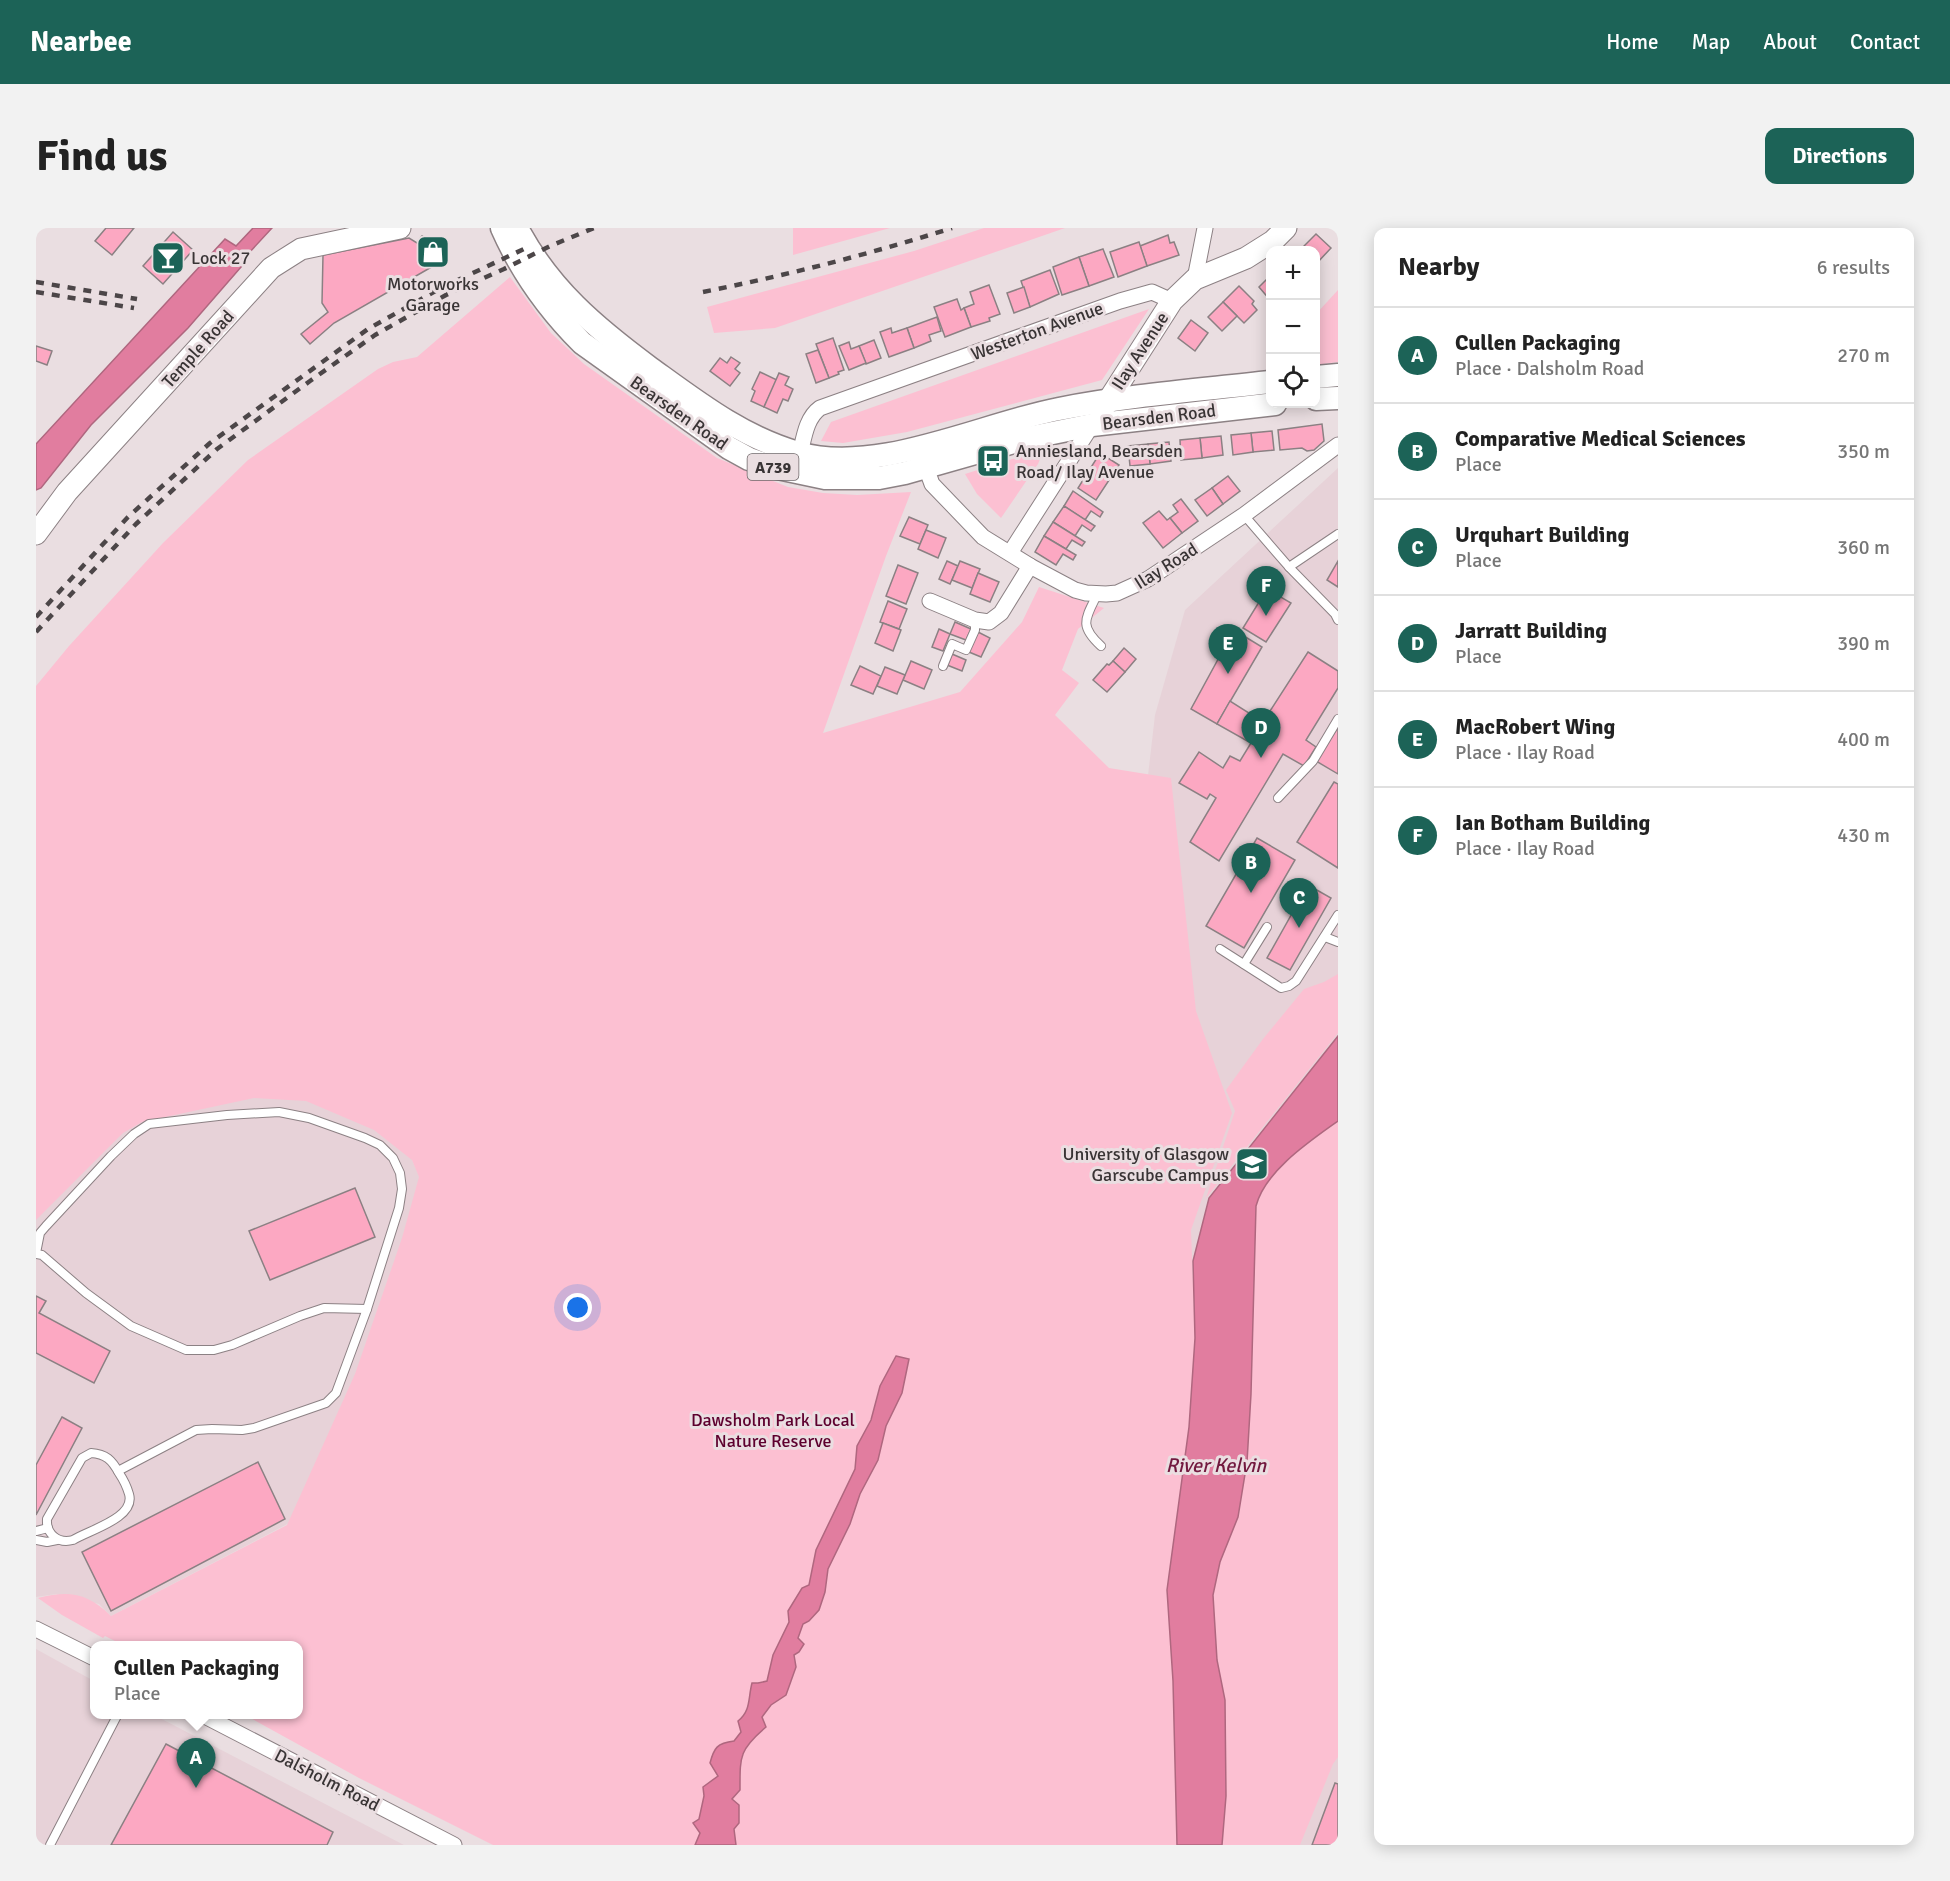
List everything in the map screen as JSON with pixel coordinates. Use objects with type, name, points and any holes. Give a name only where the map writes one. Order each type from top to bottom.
[{"type":"main road","name":"Bearsden Road","points":[[502,228],[521,265],[566,327],[582,344],[614,355],[755,437],[800,454],[856,458],[923,457],[1092,425],[1266,405]]},
{"type":"main road","name":"Bearsden Road","points":[[517,228],[536,259],[568,299],[591,322],[614,355],[729,448],[749,459],[773,467],[825,478],[854,480],[879,478],[923,457],[1026,416],[1108,400],[1266,382]]},
{"type":"main road","points":[[1320,377],[1338,375]]},
{"type":"main road","points":[[1320,399],[1338,398]]},
{"type":"street","name":"Temple Road","points":[[36,534],[67,492],[271,268],[301,249],[400,228]]},
{"type":"street","points":[[1195,279],[1205,228]]},
{"type":"street","points":[[1172,301],[1195,279],[1246,258],[1273,241],[1286,228]]},
{"type":"street","name":"Westerton Avenue","points":[[800,454],[812,415],[820,408],[1120,301],[1152,292],[1172,301]]},
{"type":"street","name":"Ilay Avenue","points":[[1010,553],[1172,301]]},
{"type":"street","name":"Ilay Road","points":[[923,457],[932,484],[983,537],[1075,590],[1097,595],[1117,593],[1148,579],[1244,515],[1338,445]]},
{"type":"street","points":[[930,601],[975,620],[989,622],[1001,613],[1030,566]]},
{"type":"street","points":[[36,1629],[90,1656]]},
{"type":"street","name":"Dalsholm Road","points":[[210,1719],[435,1841],[454,1845]]},
{"type":"lane","points":[[1244,515],[1338,620]]},
{"type":"lane","points":[[1289,567],[1338,534]]},
{"type":"lane","points":[[1097,595],[1085,620],[1089,635],[1101,646]]},
{"type":"lane","points":[[943,666],[952,644],[966,650],[975,630],[975,620]]},
{"type":"lane","points":[[1278,798],[1313,761],[1338,719]]},
{"type":"lane","points":[[1220,949],[1281,988],[1289,986],[1296,981],[1338,915]]},
{"type":"lane","points":[[1244,964],[1267,927]]},
{"type":"lane","points":[[1325,937],[1338,942]]},
{"type":"lane","points":[[118,1471],[196,1430],[242,1430],[326,1403],[336,1393],[366,1308],[399,1208],[402,1189],[400,1173],[393,1158],[380,1145],[295,1114],[279,1112],[228,1115],[149,1124],[134,1134],[111,1156],[46,1226],[40,1233],[36,1254],[42,1255],[86,1293],[131,1326],[186,1350],[214,1350],[232,1345],[324,1308],[366,1308]]},
{"type":"lane","points":[[36,1540],[65,1542],[73,1540],[127,1510],[129,1494],[118,1471],[107,1456],[91,1453],[86,1455],[47,1519],[48,1528],[57,1540]]},
{"type":"lane","points":[[36,1531],[48,1528]]},
{"type":"lane","points":[[50,1845],[115,1719]]},
{"type":"shaded area","name":"University of Glasgow Garscube Campus","points":[[1338,468],[1338,1845],[1177,1845],[1173,1681],[1195,1331],[1193,1261],[1168,1218],[1140,845],[1155,715],[1185,610]]},
{"type":"shaded area","points":[[292,1093],[373,1126],[407,1148],[423,1185],[395,1291],[297,1519],[111,1616],[99,1604],[56,1594],[36,1597],[36,1212],[128,1118],[166,1103]]},
{"type":"shaded area","points":[[36,1649],[90,1679],[90,1719],[162,1719],[404,1845],[36,1845]]},
{"type":"green space","points":[[793,228],[890,228],[793,255]]},
{"type":"green space","points":[[984,228],[1065,228],[775,328],[714,333],[707,307],[914,251]]},
{"type":"green space","name":"Dawsholm Park Local Nature Reserve","points":[[510,277],[551,333],[584,364],[717,458],[788,487],[823,493],[857,495],[911,492],[823,733],[960,692],[1022,622],[1039,587],[1104,608],[1078,629],[1062,670],[1079,683],[1055,715],[1109,768],[1171,778],[1196,1011],[1232,1113],[1191,1230],[1195,1338],[1189,1427],[1167,1590],[1173,1681],[1177,1845],[493,1845],[359,1778],[252,1719],[303,1719],[303,1641],[115,1641],[105,1636],[103,1638],[62,1615],[38,1598],[59,1594],[78,1595],[94,1602],[111,1616],[287,1525],[355,1374],[402,1238],[419,1177],[412,1160],[374,1130],[306,1101],[254,1098],[142,1122],[123,1133],[36,1220],[36,686],[69,646],[163,543],[248,460],[378,369],[393,362],[417,357]]},
{"type":"green space","points":[[1338,290],[1338,362],[1320,364],[1320,310]]},
{"type":"green space","points":[[1149,309],[1102,380],[907,432],[843,443],[821,441],[831,422]]},
{"type":"green space","points":[[1044,449],[1038,464],[1001,518],[977,494],[965,474]]},
{"type":"green space","points":[[1338,974],[1338,1033],[1206,1198],[1235,1111],[1226,1090],[1263,1039],[1304,989]]},
{"type":"green space","points":[[1338,1121],[1338,1757],[1333,1764],[1300,1845],[1222,1845],[1226,1796],[1225,1700],[1217,1660],[1213,1595],[1220,1562],[1238,1517],[1247,1462],[1256,1206],[1261,1193],[1279,1169],[1302,1147]]},
{"type":"water","points":[[253,228],[272,228],[188,328],[91,425],[41,488],[36,490],[36,444],[225,239],[236,246]]},
{"type":"water","name":"River Kelvin","points":[[1338,1036],[1338,1121],[1302,1147],[1279,1169],[1261,1193],[1256,1206],[1247,1462],[1238,1517],[1220,1562],[1213,1595],[1217,1660],[1225,1700],[1226,1796],[1222,1845],[1177,1845],[1173,1681],[1167,1590],[1189,1427],[1195,1338],[1193,1261],[1209,1198]]},
{"type":"water","points":[[896,1356],[909,1359],[902,1393],[886,1426],[878,1460],[860,1494],[850,1524],[828,1569],[825,1592],[819,1610],[803,1624],[798,1638],[804,1644],[794,1655],[796,1667],[786,1695],[771,1705],[762,1717],[766,1727],[743,1754],[740,1790],[732,1799],[739,1805],[739,1823],[734,1829],[736,1845],[695,1845],[700,1833],[693,1823],[699,1819],[704,1796],[703,1787],[718,1776],[710,1763],[713,1754],[717,1747],[734,1741],[741,1732],[738,1721],[747,1709],[752,1683],[767,1681],[773,1655],[789,1622],[788,1611],[802,1588],[809,1585],[816,1550],[855,1469],[857,1446],[871,1420],[880,1386]]},
{"type":"building","points":[[106,228],[134,228],[112,255],[95,241]]},
{"type":"building","name":"Lock 27","points":[[173,232],[193,250],[163,284],[143,266]]},
{"type":"building","points":[[1316,234],[1331,248],[1320,260],[1320,246],[1304,246]]},
{"type":"building","points":[[1168,235],[1170,243],[1174,242],[1179,255],[1147,266],[1140,246]]},
{"type":"building","points":[[422,236],[446,251],[442,261],[334,323],[310,344],[301,334],[328,312],[322,303],[323,255],[409,238],[417,243]]},
{"type":"building","points":[[1139,242],[1147,266],[1118,277],[1110,252]]},
{"type":"building","points":[[1103,249],[1114,277],[1089,286],[1079,257]]},
{"type":"building","points":[[1079,257],[1089,286],[1062,295],[1053,267]]},
{"type":"building","points":[[1050,270],[1059,294],[1030,307],[1021,281]]},
{"type":"building","points":[[1266,280],[1266,295],[1259,287]]},
{"type":"building","points":[[989,285],[1000,314],[989,318],[990,321],[971,327],[964,308],[974,304],[970,292]]},
{"type":"building","points":[[1239,286],[1254,301],[1252,304],[1257,310],[1244,323],[1223,302]]},
{"type":"building","points":[[1024,287],[1030,307],[1014,313],[1007,293]]},
{"type":"building","points":[[957,299],[961,310],[964,308],[971,327],[945,337],[934,307]]},
{"type":"building","points":[[1223,302],[1237,316],[1222,331],[1208,317]]},
{"type":"building","points":[[937,317],[941,331],[929,335],[931,341],[914,348],[907,328]]},
{"type":"building","points":[[1191,320],[1208,333],[1195,351],[1178,338]]},
{"type":"building","points":[[891,328],[892,333],[907,328],[914,348],[889,357],[880,332]]},
{"type":"building","points":[[833,338],[844,370],[829,378],[816,344]]},
{"type":"building","points":[[874,340],[881,358],[866,364],[859,346]]},
{"type":"building","points":[[849,342],[851,349],[859,346],[866,363],[849,370],[839,346]]},
{"type":"building","points":[[36,346],[52,351],[47,365],[36,361]]},
{"type":"building","points":[[818,350],[829,378],[816,383],[806,354]]},
{"type":"building","points":[[731,357],[740,363],[735,369],[740,373],[730,386],[710,371],[720,358],[727,363]]},
{"type":"building","points":[[760,372],[777,380],[764,407],[751,401],[755,391],[752,389]]},
{"type":"building","points":[[779,373],[789,377],[785,385],[793,389],[788,401],[783,399],[777,413],[764,407]]},
{"type":"building","points":[[1322,424],[1324,441],[1314,450],[1307,451],[1302,448],[1280,450],[1278,430]]},
{"type":"building","points":[[1272,431],[1274,450],[1253,452],[1251,433]]},
{"type":"building","points":[[1251,433],[1253,452],[1233,455],[1231,435]]},
{"type":"building","points":[[1221,436],[1223,455],[1202,458],[1200,438]]},
{"type":"building","points":[[1200,438],[1202,458],[1181,460],[1180,440]]},
{"type":"building","points":[[1169,442],[1171,461],[1150,464],[1148,444]]},
{"type":"building","points":[[1148,444],[1150,464],[1130,466],[1128,446]]},
{"type":"building","points":[[1100,453],[1119,465],[1096,500],[1078,488]]},
{"type":"building","points":[[1228,476],[1240,491],[1223,504],[1212,488]]},
{"type":"building","points":[[1212,488],[1223,504],[1207,516],[1195,500]]},
{"type":"building","points":[[1073,491],[1103,512],[1100,517],[1091,511],[1085,520],[1064,506]]},
{"type":"building","points":[[1181,499],[1198,521],[1182,533],[1170,518],[1178,512],[1173,505]]},
{"type":"building","points":[[1064,506],[1095,526],[1091,531],[1082,525],[1075,536],[1053,522]]},
{"type":"building","points":[[1159,511],[1167,520],[1170,518],[1182,533],[1163,548],[1143,523]]},
{"type":"building","points":[[909,517],[928,525],[920,544],[900,536]]},
{"type":"building","points":[[1053,522],[1085,542],[1082,546],[1072,540],[1066,549],[1044,536]]},
{"type":"building","points":[[926,530],[946,538],[938,558],[918,549]]},
{"type":"building","points":[[1044,536],[1076,555],[1073,560],[1063,554],[1056,565],[1035,552]]},
{"type":"building","points":[[947,561],[958,566],[950,584],[939,579]]},
{"type":"building","points":[[960,561],[980,569],[972,588],[952,580]]},
{"type":"building","points":[[1338,561],[1338,587],[1327,580]]},
{"type":"building","points":[[898,565],[918,573],[906,604],[886,596]]},
{"type":"building","points":[[978,573],[999,582],[990,602],[970,594]]},
{"type":"building","points":[[1267,589],[1291,603],[1266,642],[1243,628]]},
{"type":"building","points":[[888,601],[907,609],[899,629],[880,622]]},
{"type":"building","points":[[955,622],[971,629],[966,640],[950,634]]},
{"type":"building","points":[[883,623],[901,630],[893,651],[875,643]]},
{"type":"building","points":[[939,629],[950,634],[943,651],[932,647]]},
{"type":"building","points":[[1234,630],[1262,647],[1217,724],[1191,709]]},
{"type":"building","points":[[978,632],[990,638],[981,657],[969,652]]},
{"type":"building","points":[[1124,648],[1136,659],[1125,672],[1113,661]]},
{"type":"building","points":[[1308,652],[1338,671],[1338,688],[1306,740],[1316,747],[1304,766],[1283,754],[1219,861],[1190,842],[1216,798],[1210,794],[1207,799],[1179,783],[1199,752],[1223,768],[1230,756],[1240,761],[1251,743],[1217,724],[1230,701],[1263,722]]},
{"type":"building","points":[[952,654],[966,660],[962,671],[947,665]]},
{"type":"building","points":[[911,661],[932,670],[924,689],[903,680]]},
{"type":"building","points":[[1113,661],[1125,672],[1107,692],[1093,680],[1107,664]]},
{"type":"building","points":[[860,666],[881,676],[873,694],[851,685]]},
{"type":"building","points":[[885,667],[905,675],[897,694],[877,686]]},
{"type":"building","points":[[1338,727],[1338,774],[1316,761]]},
{"type":"building","points":[[1334,782],[1338,784],[1338,868],[1297,842]]},
{"type":"building","points":[[1257,838],[1295,860],[1244,948],[1206,926]]},
{"type":"building","points":[[1308,885],[1331,898],[1290,970],[1267,958]]},
{"type":"building","points":[[355,1188],[375,1237],[270,1280],[249,1231]]},
{"type":"building","points":[[36,1296],[46,1301],[39,1313],[110,1351],[94,1383],[36,1353]]},
{"type":"building","points":[[62,1417],[82,1428],[36,1515],[36,1465]]},
{"type":"building","points":[[258,1462],[285,1519],[111,1611],[82,1552]]},
{"type":"building","points":[[166,1744],[333,1832],[327,1845],[111,1845]]},
{"type":"building","points":[[1335,1783],[1338,1784],[1338,1845],[1312,1845]]},
{"type":"railway","points":[[36,632],[136,524],[217,449],[310,381],[375,335],[446,295],[594,228]]},
{"type":"railway","points":[[703,292],[829,263],[952,228]]},
{"type":"railway","points":[[36,617],[128,517],[210,443],[368,329],[439,289],[526,248]]},
{"type":"railway","points":[[36,282],[137,299]]},
{"type":"railway","points":[[36,292],[134,308]]},
{"type":"place","name":"Motorworks Garage","points":[[433,252]]},
{"type":"place","name":"Lock 27","points":[[168,258]]},
{"type":"place","name":"Anniesland, Bearsden Road/ Ilay Avenue","points":[[993,461]]},
{"type":"place","name":"Ian Botham Building","points":[[1266,616]]},
{"type":"place","name":"MacRobert Wing","points":[[1228,674]]},
{"type":"place","name":"Jarratt Building","points":[[1261,758]]},
{"type":"place","name":"Comparative Medical Sciences","points":[[1251,893]]},
{"type":"place","name":"Urquhart Building","points":[[1299,928]]},
{"type":"place","name":"University of Glasgow Garscube Campus","points":[[1252,1164]]},
{"type":"place","name":"Cullen Packaging","points":[[196,1788]]}]
